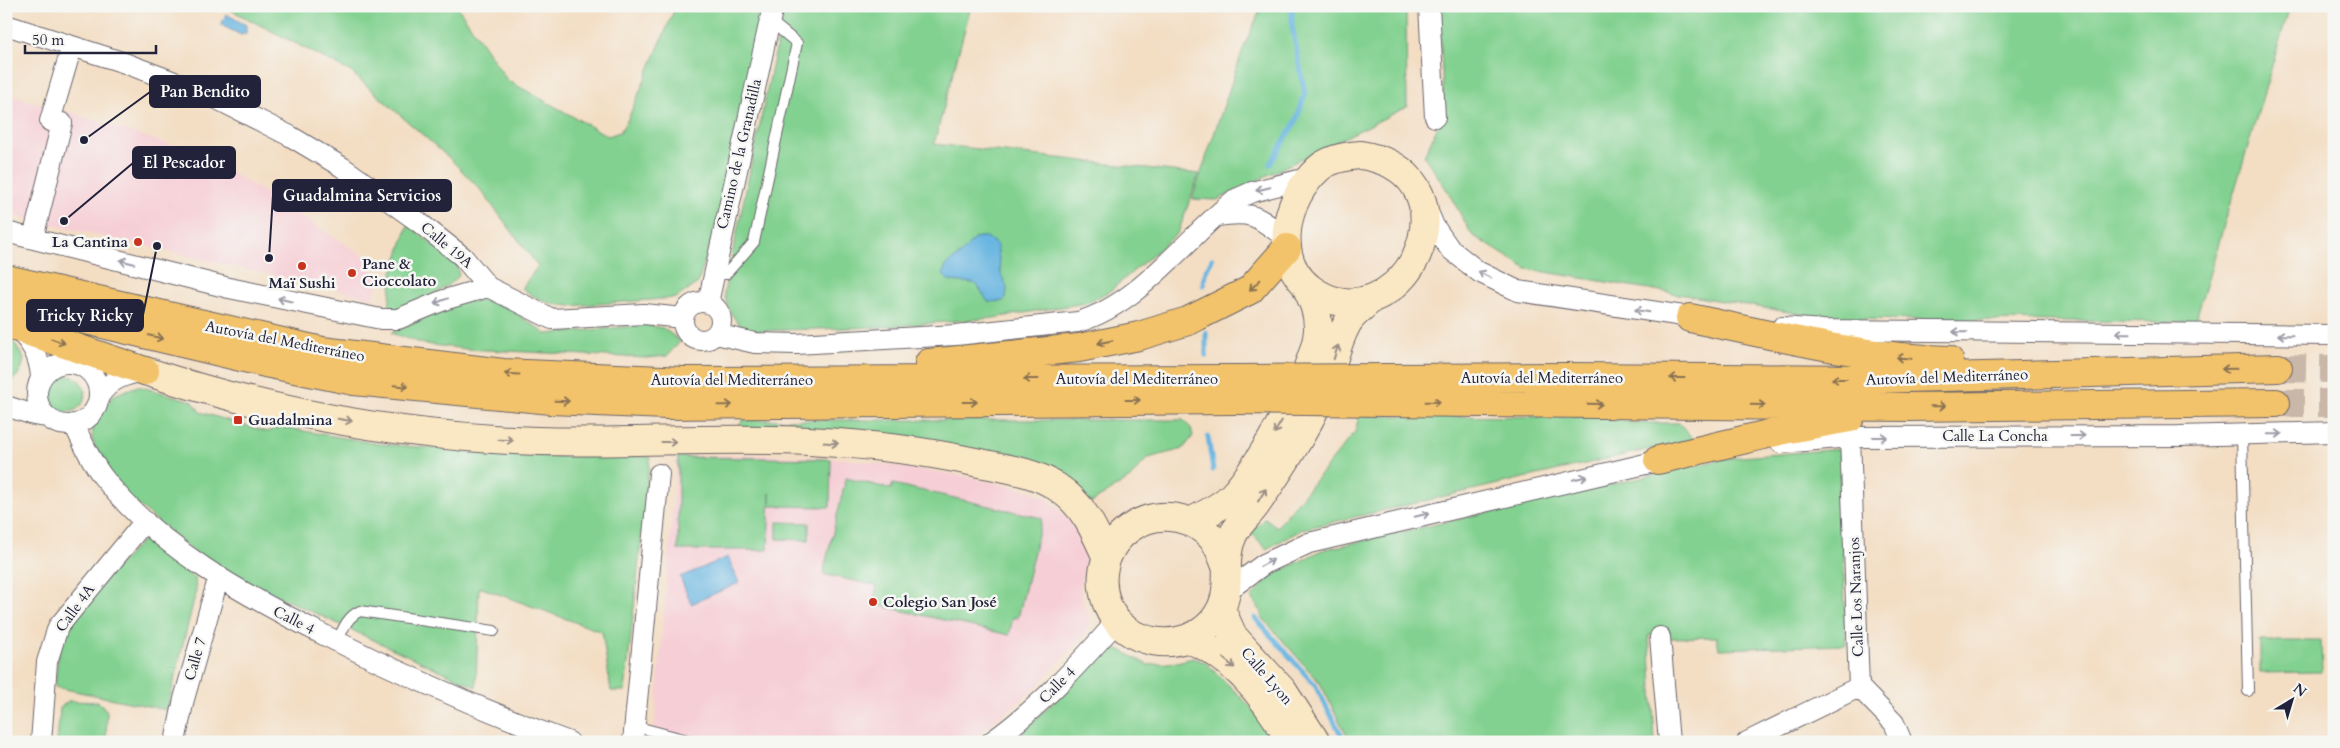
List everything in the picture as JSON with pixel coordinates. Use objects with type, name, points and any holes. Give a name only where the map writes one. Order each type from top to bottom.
[{"type":"highway","points":[[561,377],[668,368],[900,364],[1079,348],[1140,336],[1188,321],[1240,296],[1258,282],[1287,243]]},
{"type":"highway","name":"Autovía del Mediterráneo","points":[[6,279],[322,351],[445,367],[561,377],[686,381],[1386,390],[1909,406],[2276,403]]},
{"type":"highway","points":[[8,317],[145,371]]},
{"type":"highway","name":"Autovía del Mediterráneo","points":[[8,317],[265,363],[354,381],[550,400],[666,405],[1236,389]]},
{"type":"highway","points":[[1690,318],[1827,347],[1885,356],[1938,360],[2069,362],[2127,372]]},
{"type":"highway","name":"Autovía del Mediterráneo","points":[[1386,390],[1566,377],[1868,379],[2278,368]]},
{"type":"highway","points":[[1658,460],[1789,430],[1909,406]]},
{"type":"street","points":[[1429,6],[1434,117]]},
{"type":"street","name":"Camino de la Granadilla","points":[[708,303],[772,13]]},
{"type":"street","name":"Calle 19A","points":[[6,25],[72,46],[209,95],[290,136],[342,167],[416,220],[463,257],[488,287],[444,300],[398,320],[381,319],[229,288],[6,232]]},
{"type":"street","points":[[33,238],[62,123],[50,121],[72,46]]},
{"type":"street","points":[[1190,522],[1222,504],[1239,488],[1282,420],[1299,386],[1312,354],[1318,330],[1316,309],[1305,284],[1291,265],[1287,243],[1292,206],[1303,186],[1318,168],[1339,158],[1361,155],[1372,157],[1385,161],[1407,175],[1420,193],[1434,226],[1450,249],[1479,272],[1518,292],[1690,318],[1823,330],[2334,335]]},
{"type":"street","points":[[716,334],[755,343],[796,344],[964,334],[1078,322],[1096,316],[1112,307],[1142,284],[1228,205],[1243,196],[1310,177]]},
{"type":"street","points":[[1225,590],[1220,550],[1207,534],[1190,522],[1171,517],[1151,518],[1132,526],[1117,539],[1106,556],[1102,573],[1102,590],[1107,606],[1116,621],[1131,634],[1149,641],[1169,643],[1188,639],[1201,632],[1212,622],[1225,590],[1228,548],[1233,534],[1255,506],[1304,429],[1323,393],[1347,323],[1370,300],[1394,286],[1410,264],[1421,243],[1424,226],[1424,204]]},
{"type":"street","points":[[1217,216],[1240,213],[1250,215],[1287,243]]},
{"type":"street","points":[[1305,284],[1323,297],[1333,301],[1359,303],[1370,300]]},
{"type":"street","points":[[488,287],[552,319],[644,314],[683,318]]},
{"type":"street","points":[[695,303],[708,303],[718,310],[721,322],[716,334],[706,340],[693,338],[685,330],[683,318],[685,312],[695,303]]},
{"type":"street","points":[[8,317],[32,343],[39,363],[38,402],[48,417]]},
{"type":"street","points":[[6,400],[20,396],[40,381],[53,366],[60,364],[77,364],[90,373],[95,380],[99,396]]},
{"type":"street","points":[[6,406],[34,415],[48,417],[64,424],[74,424],[88,417],[94,411],[99,396],[116,379],[126,374],[145,371],[201,389],[278,409],[384,427],[494,439],[603,442],[807,441],[880,446],[954,457],[1032,474],[1057,487],[1079,505],[1093,526],[1106,556]]},
{"type":"street","name":"Calle 4","points":[[74,424],[85,448],[103,477],[145,521],[174,545],[219,576],[272,609],[430,687],[500,717],[569,742]]},
{"type":"street","name":"Calle La Concha","points":[[1225,590],[1264,564],[1309,543],[1658,460],[1804,440],[1850,437],[2334,432]]},
{"type":"street","name":"Calle Los Naranjos","points":[[1850,437],[1859,687]]},
{"type":"street","points":[[633,734],[659,474]]},
{"type":"street","name":"Calle 4A","points":[[41,742],[47,662],[58,627],[145,521]]},
{"type":"street","name":"Calle 7","points":[[175,742],[184,699],[219,576]]},
{"type":"street","name":"Calle Lyon","points":[[1225,590],[1233,636],[1283,691],[1316,742]]},
{"type":"street","name":"Calle 4","points":[[991,742],[1017,724],[1050,692],[1116,621]]},
{"type":"street","points":[[1660,637],[1669,742]]},
{"type":"street","name":"Calle Lyon","points":[[1188,639],[1204,645],[1232,664],[1275,715],[1291,742]]},
{"type":"street","points":[[1747,742],[1859,687],[1894,723],[1902,742]]},
{"type":"lane","points":[[713,274],[726,274],[754,242],[797,43],[772,13]]},
{"type":"lane","points":[[6,269],[62,293]]},
{"type":"lane","points":[[2242,434],[2248,691]]},
{"type":"lane","points":[[337,642],[347,621],[352,615],[360,611],[494,631]]},
{"type":"lane","points":[[633,734],[695,742]]},
{"type":"shaded area","points":[[6,94],[208,157],[373,262],[378,281],[373,298],[6,214]]},
{"type":"shaded area","name":"Colegio San José","points":[[762,455],[848,459],[965,476],[1030,491],[1047,499],[1072,523],[1084,546],[1086,557],[1080,588],[1084,607],[1091,616],[1086,632],[1035,689],[969,742],[653,742],[677,456]]},
{"type":"green space","points":[[223,6],[457,6],[507,80],[608,136],[620,132],[628,119],[676,6],[767,6],[716,223],[698,283],[676,298],[570,306],[552,304],[533,296],[522,288],[538,266],[479,188],[448,157],[351,72]]},
{"type":"green space","points":[[785,6],[971,6],[934,144],[1199,174],[1178,233],[1110,291],[1086,303],[993,318],[882,327],[749,331],[739,324],[732,315],[724,293]]},
{"type":"green space","points":[[1262,6],[1406,6],[1407,107],[1217,200],[1192,199],[1243,49]]},
{"type":"green space","points":[[1439,6],[2290,6],[2195,322],[1831,319],[1527,269],[1472,235],[1447,190],[1424,156],[1444,113]]},
{"type":"green space","points":[[408,225],[457,264],[459,276],[427,298],[389,311],[392,273]]},
{"type":"green space","points":[[496,299],[546,334],[645,325],[663,328],[680,341],[667,356],[647,358],[467,349],[424,344],[391,333],[457,302]]},
{"type":"green space","points":[[6,338],[16,345],[24,359],[18,374],[6,384]]},
{"type":"green space","points":[[67,376],[80,381],[85,394],[80,407],[67,412],[54,407],[49,394],[54,381]]},
{"type":"green space","points":[[138,386],[192,401],[200,412],[267,432],[281,427],[379,444],[536,456],[650,457],[625,691],[611,691],[602,632],[479,587],[476,687],[210,565],[112,483],[92,439],[94,420],[114,395]]},
{"type":"green space","points":[[1359,416],[1612,417],[1633,423],[1679,423],[1693,439],[1303,529],[1266,549],[1251,532],[1265,518],[1277,527],[1355,432]]},
{"type":"green space","points":[[742,420],[1183,420],[1191,428],[1193,436],[1183,449],[1148,458],[1130,478],[1091,503],[1064,474],[1010,458],[739,427]]},
{"type":"green space","points":[[1840,449],[1846,645],[1719,649],[1717,637],[1671,638],[1649,635],[1655,742],[1350,742],[1320,683],[1261,616],[1261,611],[1251,598],[1271,576],[1322,550],[1729,458]]},
{"type":"green space","points":[[678,457],[831,459],[830,507],[770,506],[770,493],[768,550],[678,550]]},
{"type":"green space","points":[[846,478],[891,489],[893,484],[1042,518],[1018,618],[1013,617],[1009,635],[873,604],[877,586],[823,574]]},
{"type":"green space","points":[[777,522],[809,523],[809,540],[777,539]]},
{"type":"green space","points":[[143,540],[195,578],[196,591],[167,710],[55,687],[60,649],[73,622],[96,591]]},
{"type":"green space","points":[[2260,641],[2321,641],[2322,672],[2260,673]]},
{"type":"green space","points":[[1111,645],[1148,665],[1193,658],[1205,662],[1254,710],[1273,742],[1018,742],[1018,737]]},
{"type":"green space","points":[[68,701],[99,702],[107,711],[106,742],[57,742],[60,708]]},
{"type":"water","points":[[226,14],[246,25],[246,33],[241,35],[221,25]]},
{"type":"water","points":[[987,237],[997,245],[1001,274],[1007,288],[1006,298],[1003,301],[988,302],[974,283],[949,281],[943,275],[946,265],[960,255],[975,238]]},
{"type":"water","points":[[728,557],[739,583],[691,604],[680,577]]},
{"type":"waterway","points":[[1270,164],[1296,121],[1305,94],[1292,26],[1292,6]]},
{"type":"waterway","points":[[1203,285],[1205,273],[1212,259]]},
{"type":"waterway","points":[[1206,332],[1206,355]]},
{"type":"waterway","points":[[1208,437],[1213,470]]},
{"type":"waterway","points":[[1255,618],[1315,685],[1345,742]]},
{"type":"tunnel","points":[[2278,368],[2334,369]]},
{"type":"tunnel","points":[[2276,403],[2334,403]]},
{"type":"place","name":"Pan Bendito","points":[[84,140]]},
{"type":"place","name":"El Pescador","points":[[64,221]]},
{"type":"place","name":"La Cantina","points":[[138,242]]},
{"type":"place","name":"Tricky Ricky","points":[[157,246]]},
{"type":"place","name":"Guadalmina Servicios","points":[[269,258]]},
{"type":"place","name":"Maï Sushi","points":[[302,266]]},
{"type":"place","name":"Pane & Cioccolato","points":[[352,273]]},
{"type":"place","name":"Guadalmina","points":[[238,420]]},
{"type":"place","name":"Colegio San José","points":[[873,602]]}]
